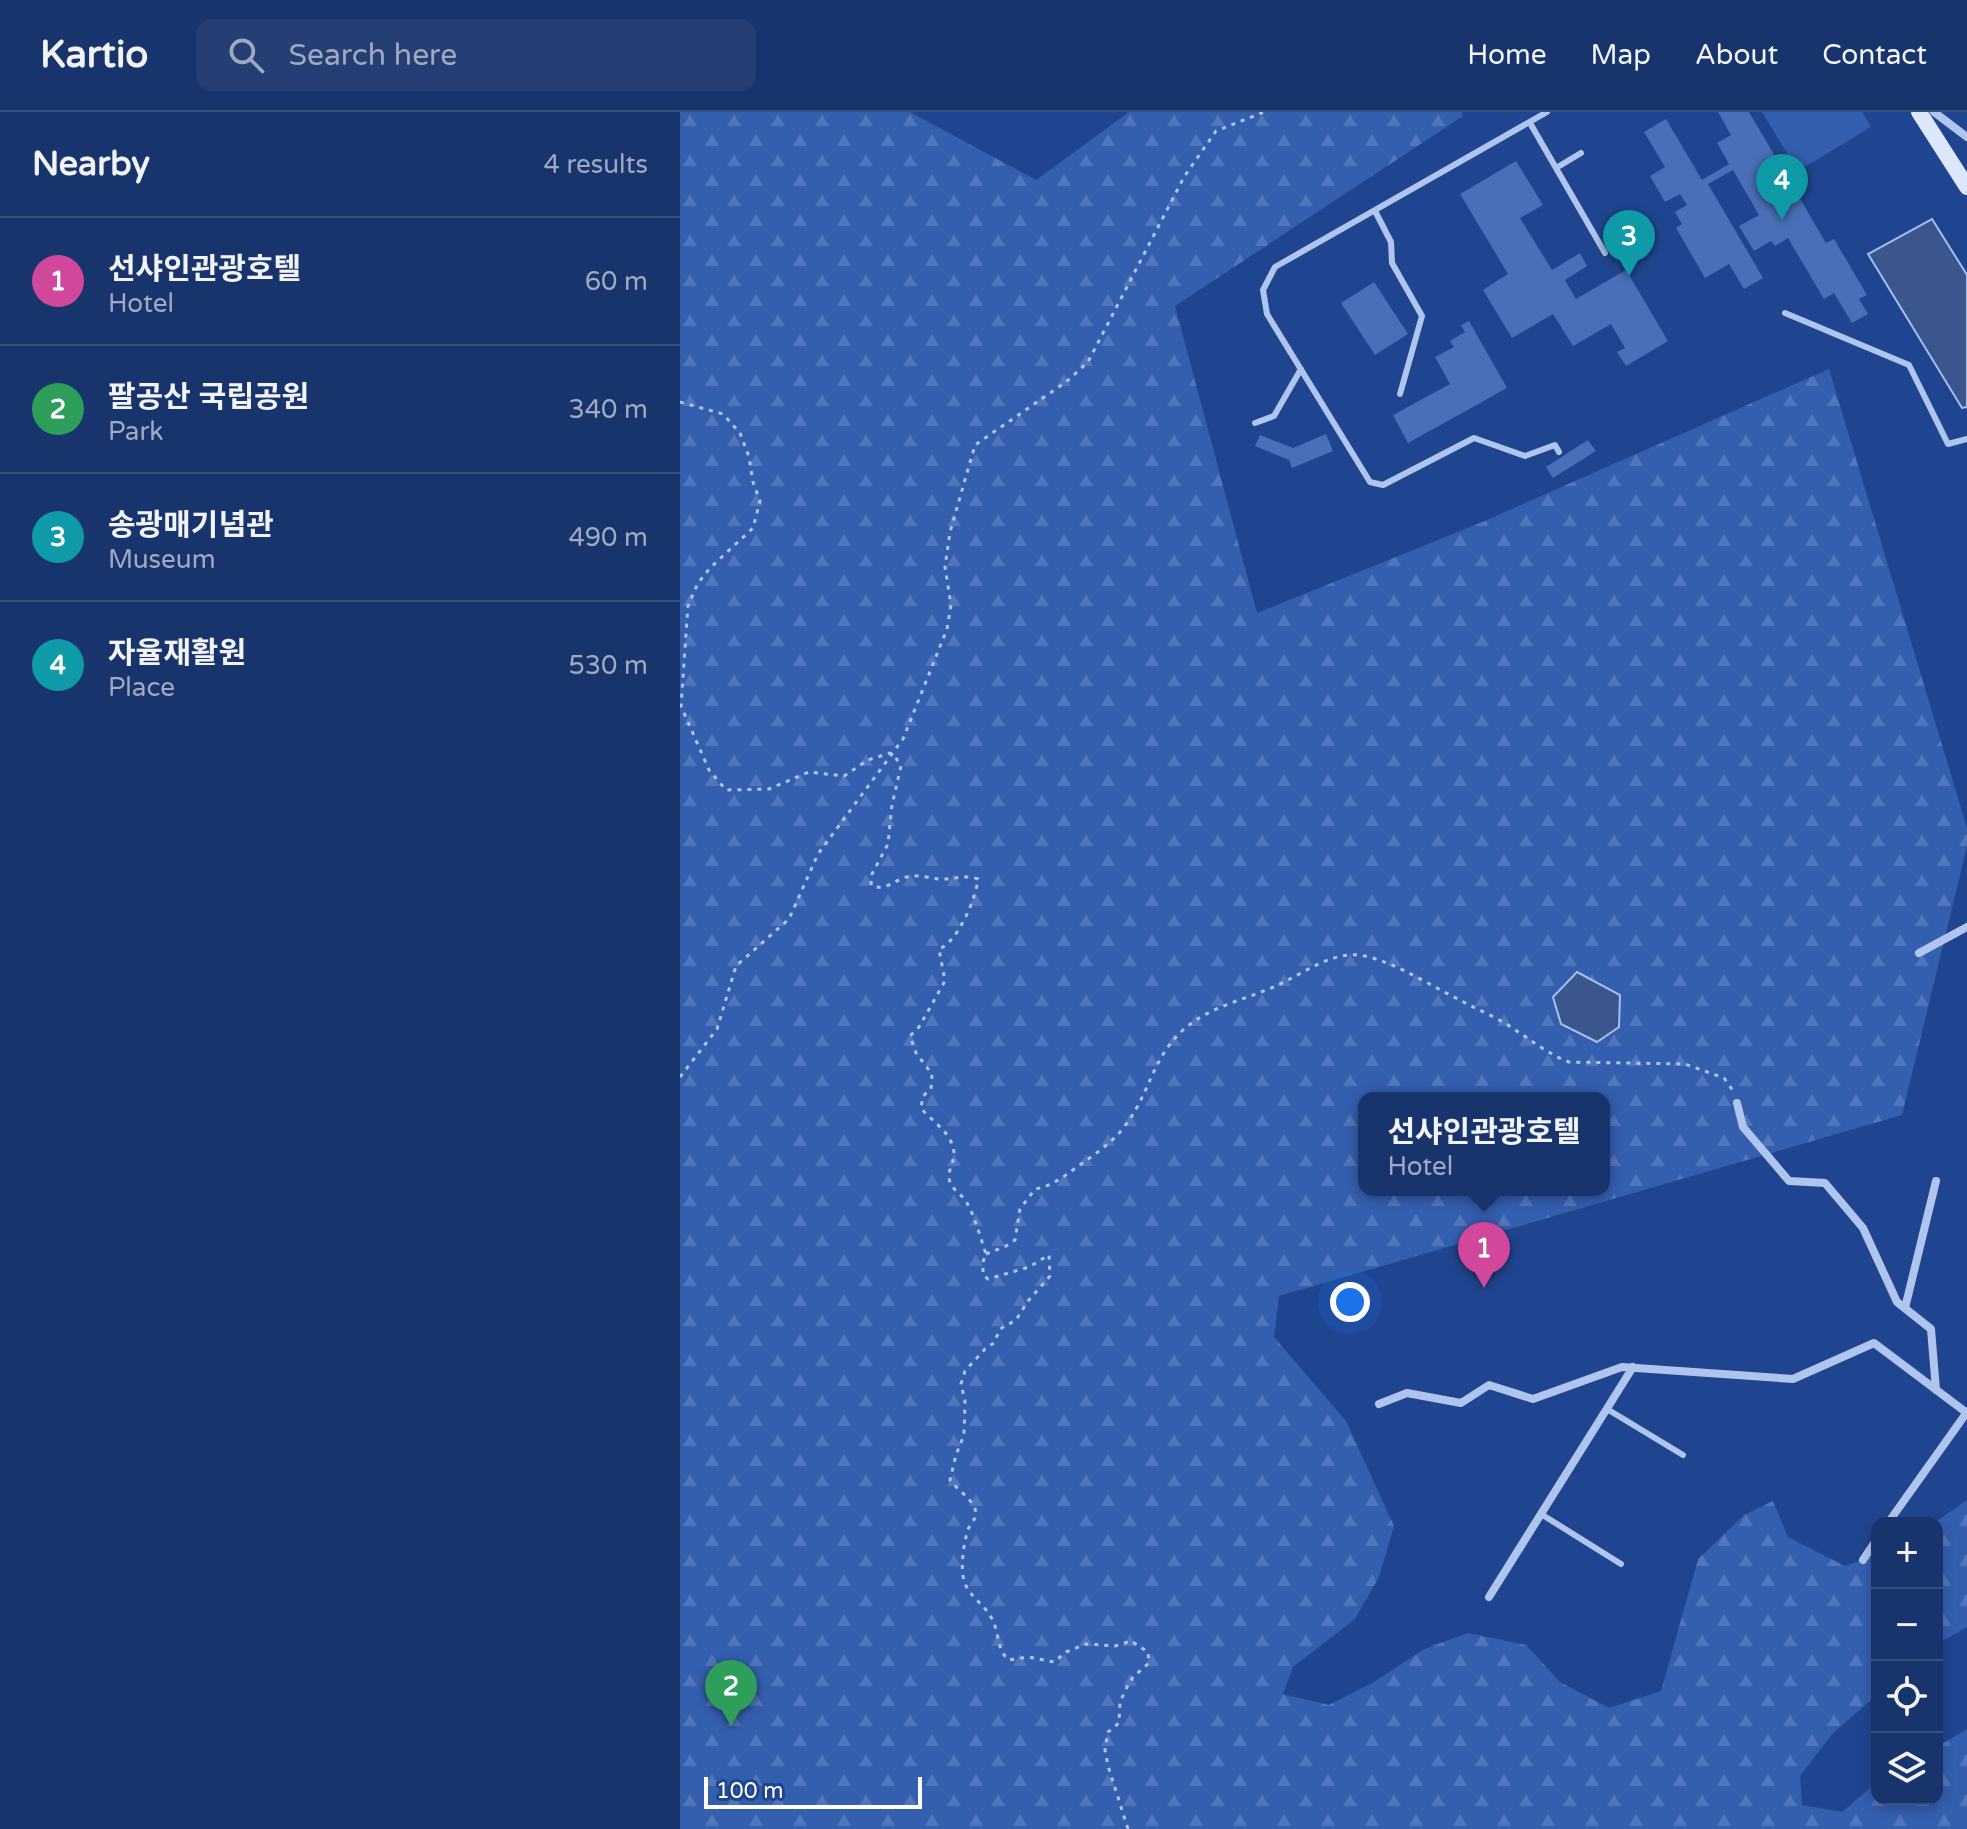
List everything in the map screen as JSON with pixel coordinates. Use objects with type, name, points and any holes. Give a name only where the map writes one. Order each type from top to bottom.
[{"type":"main road","points":[[1919,112],[1967,187]]},
{"type":"street","points":[[1934,112],[1967,137]]},
{"type":"street","points":[[1919,953],[1967,927]]},
{"type":"street","points":[[1737,1103],[1743,1127],[1789,1181],[1825,1183],[1863,1228],[1897,1302],[1931,1329],[1936,1390]]},
{"type":"street","points":[[1905,1308],[1936,1181]]},
{"type":"street","points":[[1379,1404],[1407,1393],[1461,1403],[1489,1385],[1533,1399],[1622,1367],[1793,1379],[1874,1343],[1967,1412],[1892,1517]]},
{"type":"street","points":[[1489,1597],[1633,1367]]},
{"type":"street","points":[[1863,1560],[1871,1548]]},
{"type":"lane","points":[[1547,112],[1275,267],[1263,290],[1267,314],[1370,482],[1383,485],[1474,438],[1525,456],[1555,445],[1559,452]]},
{"type":"lane","points":[[1530,123],[1605,253]]},
{"type":"lane","points":[[1556,168],[1581,153]]},
{"type":"lane","points":[[1375,211],[1391,242],[1392,263],[1422,316],[1400,394]]},
{"type":"lane","points":[[1785,313],[1909,365],[1948,444],[1967,439]]},
{"type":"lane","points":[[1255,423],[1274,416],[1301,369]]},
{"type":"lane","points":[[1607,1409],[1683,1455]]},
{"type":"lane","points":[[1541,1514],[1621,1564]]},
{"type":"path","points":[[680,1077],[717,1029],[736,966],[789,919],[818,854],[903,739],[947,629],[951,605],[945,567],[950,532],[975,445],[1066,382],[1088,362],[1184,177],[1216,131],[1264,112]]},
{"type":"path","points":[[680,402],[723,414],[740,433],[760,501],[753,528],[710,568],[698,583],[688,606],[681,706],[709,770],[726,790],[769,789],[809,772],[844,776],[868,760],[892,754]]},
{"type":"path","points":[[892,754],[901,766],[892,805],[888,844],[872,874],[871,885],[878,889],[908,876],[944,879],[969,876],[978,879],[959,933],[939,949],[945,981],[919,1027],[910,1036],[916,1053],[932,1074],[931,1089],[923,1096],[921,1108],[940,1125],[952,1146],[954,1152],[949,1181],[966,1201],[986,1254],[983,1275],[988,1279],[1029,1267],[1049,1255],[1050,1276],[1016,1320],[1000,1329],[994,1343],[965,1371],[961,1384],[965,1401],[964,1435],[950,1480],[976,1511],[965,1549],[964,1579],[971,1594],[988,1611],[995,1624],[1003,1656],[1009,1660],[1029,1657],[1054,1662],[1066,1652],[1086,1644],[1115,1646],[1131,1641],[1148,1652],[1149,1663],[1133,1677],[1120,1702],[1119,1723],[1108,1732],[1105,1750],[1128,1829]]},
{"type":"path","points":[[986,1254],[1015,1240],[1020,1209],[1035,1189],[1048,1187],[1110,1143],[1144,1095],[1157,1060],[1197,1018],[1228,1003],[1263,993],[1330,959],[1350,954],[1365,956],[1409,972],[1502,1021],[1569,1062],[1685,1064],[1724,1078],[1737,1103]]},
{"type":"green space","points":[[680,112],[910,112],[1036,180],[1129,112],[1462,112],[1463,116],[1175,306],[1257,613],[1480,523],[1829,369],[1967,828],[1967,846],[1902,1115],[1279,1296],[1274,1337],[1346,1421],[1394,1526],[1379,1577],[1355,1619],[1293,1667],[1283,1694],[1329,1705],[1374,1682],[1424,1649],[1468,1633],[1526,1645],[1560,1682],[1609,1708],[1661,1691],[1698,1559],[1744,1515],[1773,1501],[1788,1537],[1845,1566],[1871,1557],[1871,1700],[1833,1733],[1800,1776],[1802,1805],[1842,1812],[1871,1787],[1871,1805],[1943,1805],[1943,1743],[1967,1729],[1967,1829],[680,1829]]},
{"type":"green space","points":[[1762,112],[1862,112],[1871,127],[1798,171]]},
{"type":"green space","points":[[1967,1500],[1967,1627],[1943,1641],[1943,1517]]},
{"type":"shaded area","points":[[1932,219],[1967,275],[1967,407],[1962,408],[1868,254]]},
{"type":"shaded area","points":[[1577,972],[1620,995],[1619,1027],[1597,1042],[1561,1024],[1553,997]]},
{"type":"building","points":[[1718,112],[1749,112],[1826,243],[1834,239],[1867,295],[1859,299],[1868,314],[1852,323],[1834,293],[1824,299],[1788,238],[1775,246],[1771,241],[1754,251],[1739,226],[1759,215],[1733,170],[1708,184],[1763,278],[1744,289],[1729,264],[1705,278],[1676,228],[1682,224],[1675,212],[1687,205],[1680,194],[1665,202],[1650,176],[1665,167],[1644,132],[1666,119],[1702,180],[1729,164],[1717,143],[1731,135]]},
{"type":"building","points":[[1516,161],[1543,205],[1520,218],[1552,270],[1580,253],[1587,266],[1565,280],[1576,299],[1626,270],[1668,341],[1626,366],[1617,352],[1625,348],[1611,324],[1573,346],[1553,314],[1512,338],[1483,290],[1508,274],[1460,194]]},
{"type":"building","points":[[1374,282],[1408,334],[1375,355],[1341,303]]},
{"type":"building","points":[[1469,321],[1507,388],[1408,443],[1393,415],[1450,384],[1435,357],[1454,347],[1450,341],[1465,332],[1461,325]]},
{"type":"building","points":[[1326,434],[1333,451],[1292,468],[1289,460],[1255,446],[1260,435],[1293,448]]},
{"type":"building","points":[[1588,440],[1596,451],[1553,478],[1546,467]]},
{"type":"place","name":"자율재활원","points":[[1782,220]]},
{"type":"place","name":"송광매기념관","points":[[1629,276]]},
{"type":"place","name":"선샤인관광호텔","points":[[1484,1288]]},
{"type":"place","name":"팔공산 국립공원","points":[[731,1726]]}]
